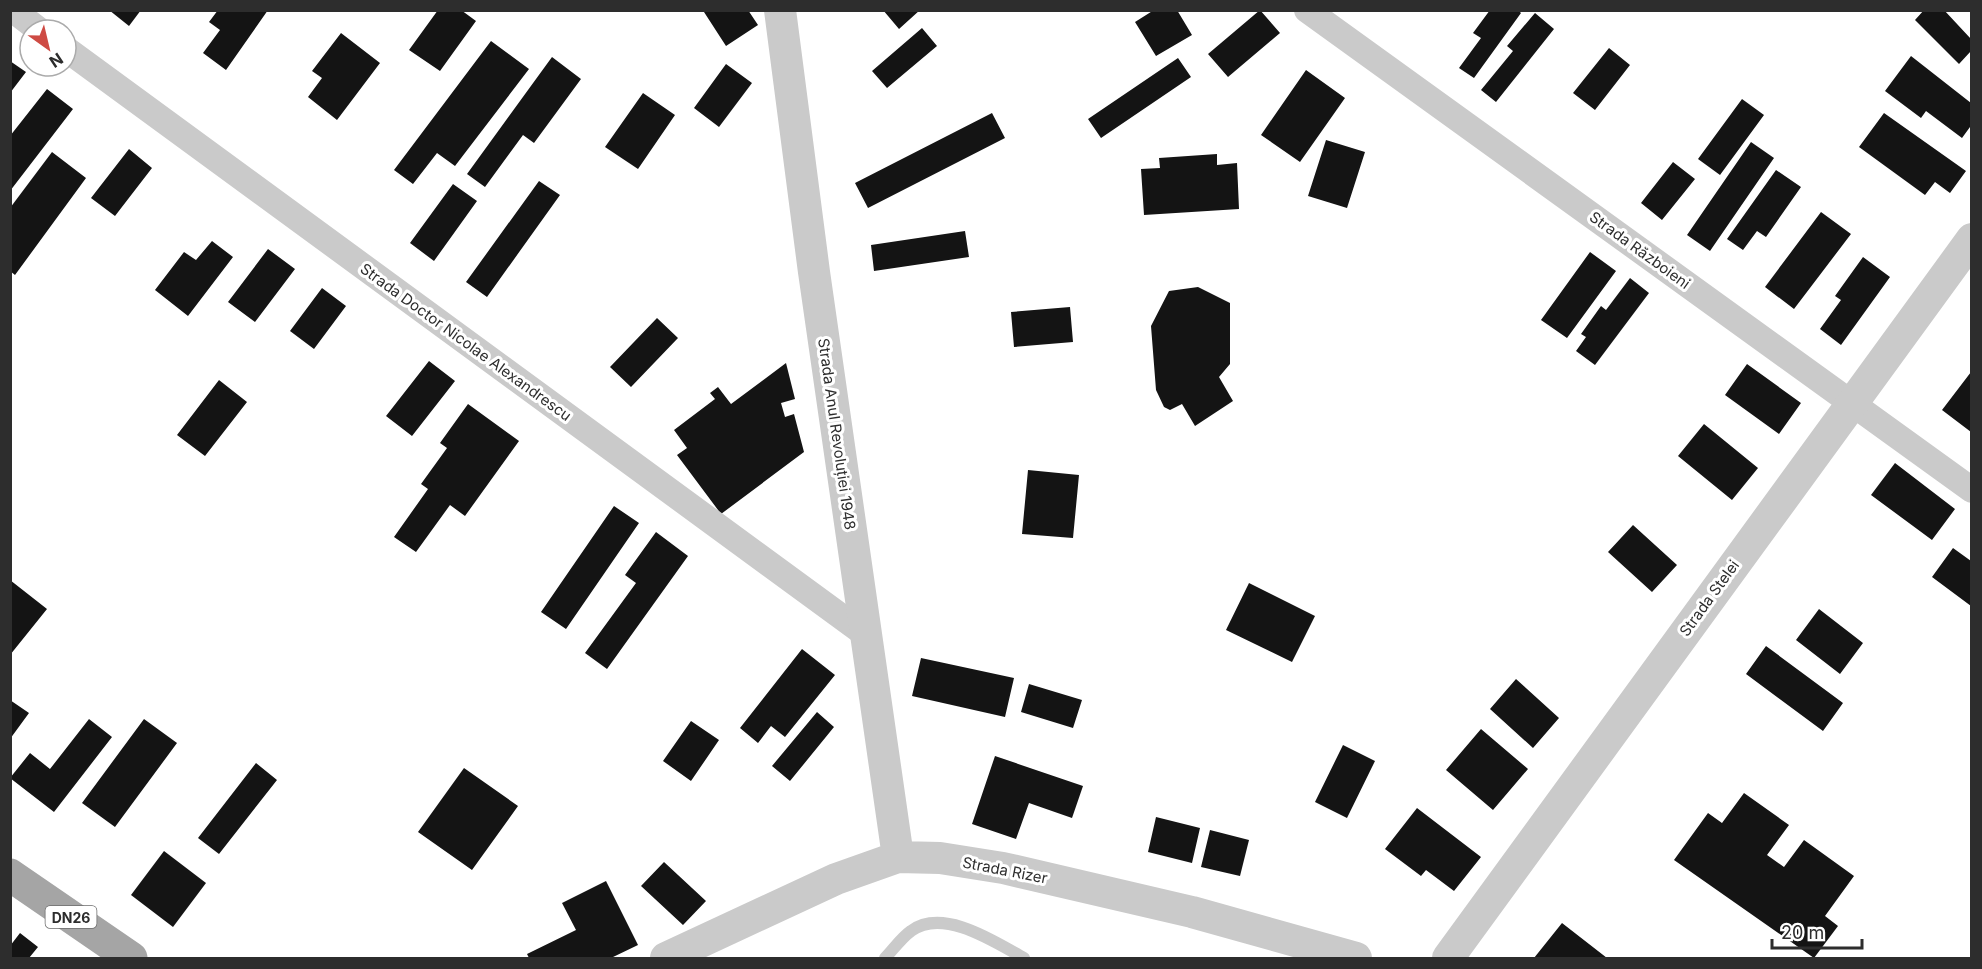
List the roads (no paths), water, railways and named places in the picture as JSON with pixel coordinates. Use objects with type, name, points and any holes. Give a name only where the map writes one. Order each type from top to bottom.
[{"type":"main road","name":"DN26","points":[[10,875],[131,958]]},
{"type":"street","name":"Strada Anul Revoluției 1948","points":[[780,10],[812,260],[898,857]]},
{"type":"street","name":"Strada Războieni","points":[[1307,10],[1971,490]]},
{"type":"street","name":"Strada Doctor Nicolae Alexandrescu","points":[[78,59],[865,634]]},
{"type":"street","name":"Strada Stelei","points":[[1448,958],[1971,238]]},
{"type":"street","name":"Strada Rizer","points":[[666,958],[836,879],[898,857],[940,858],[1003,868],[1192,912],[1356,958]]},
{"type":"lane","points":[[885,958],[910,931],[931,922],[944,923],[980,933],[1024,958]]}]
